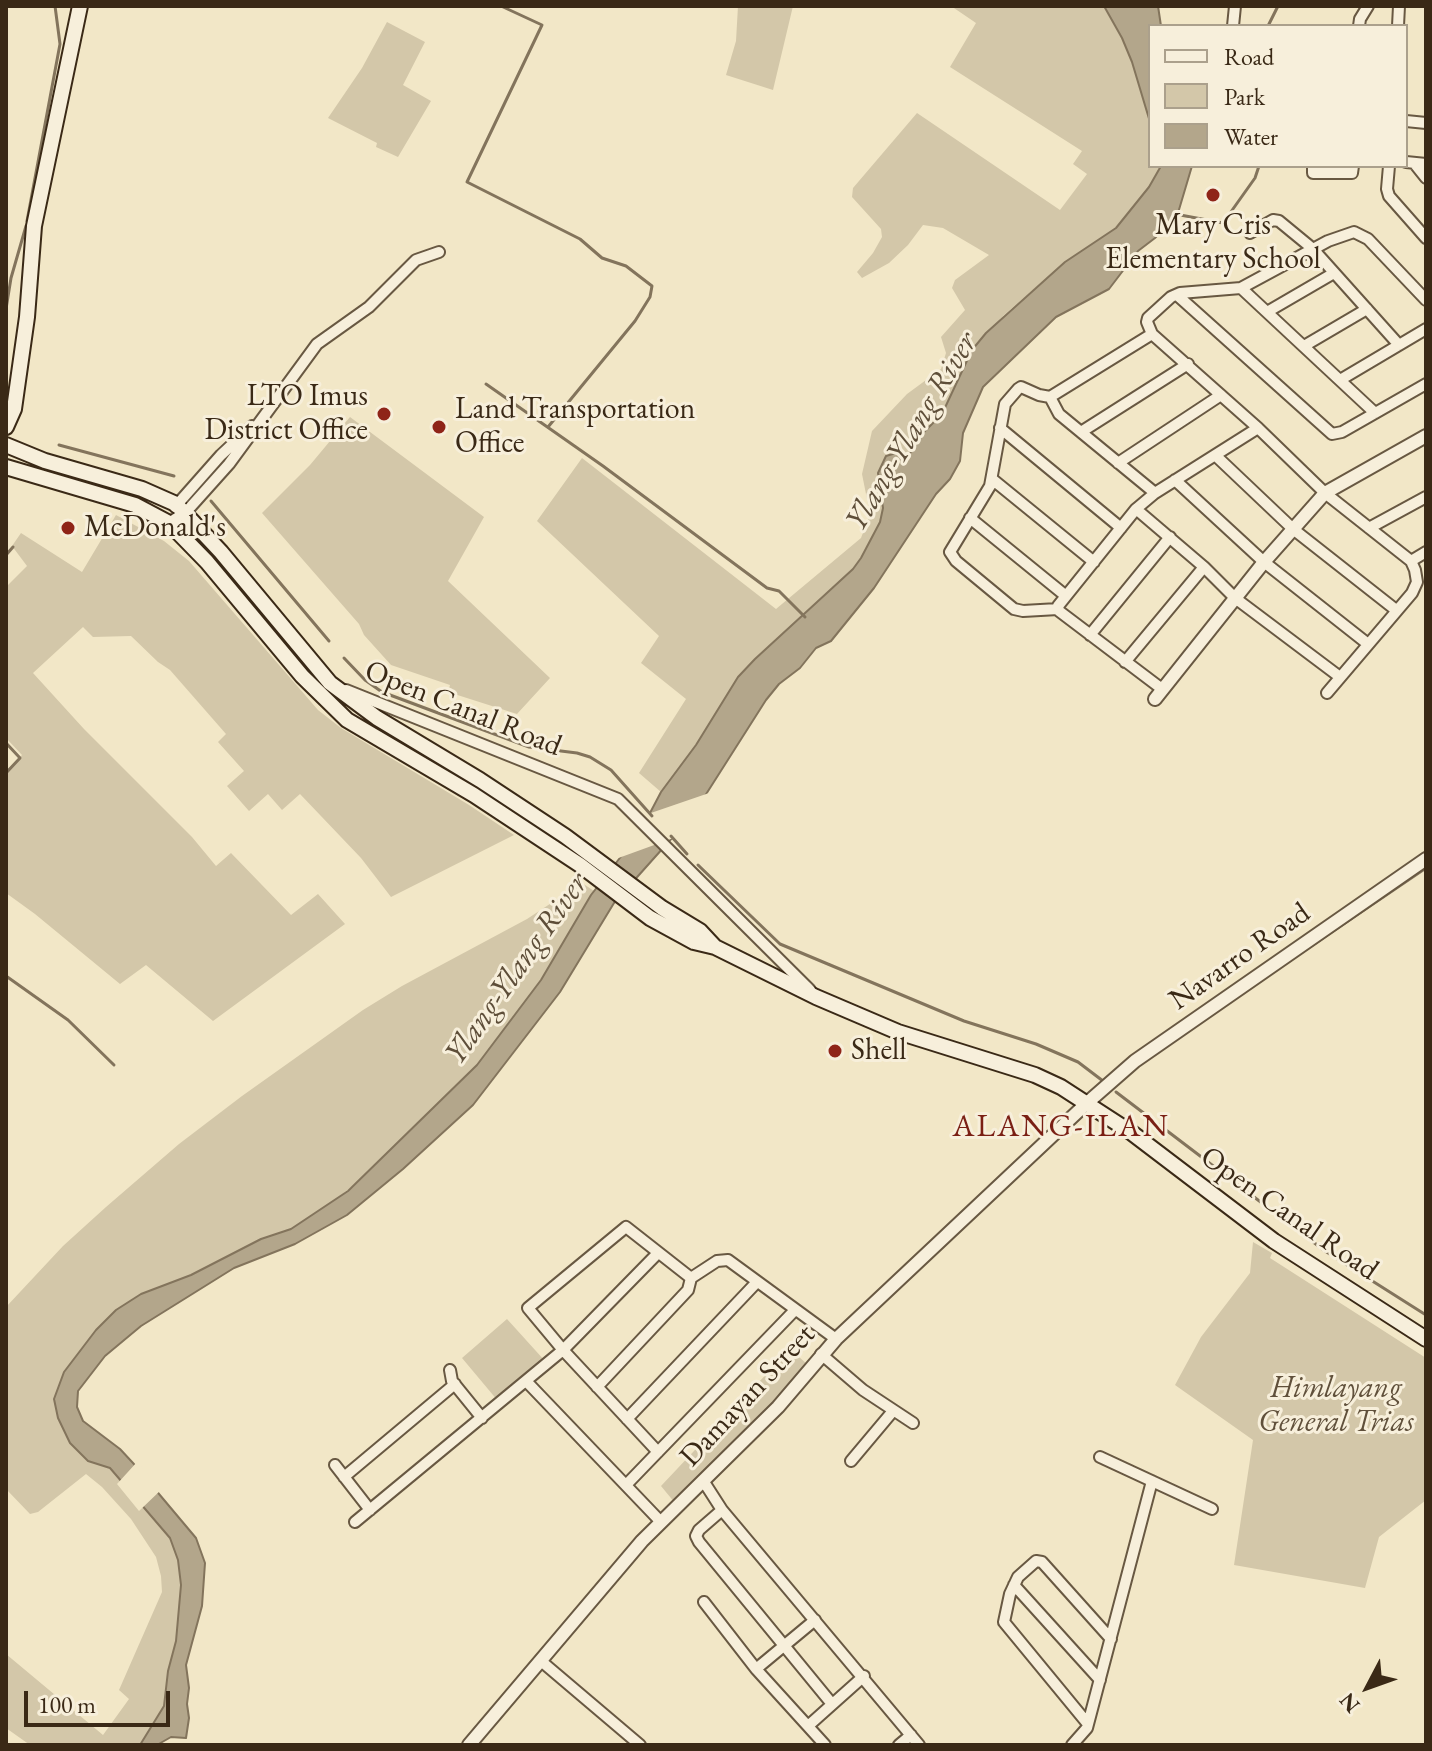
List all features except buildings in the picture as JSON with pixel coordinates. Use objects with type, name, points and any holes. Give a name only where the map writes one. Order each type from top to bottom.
[{"type":"main road","points":[[6,427],[14,409],[27,317],[34,226],[80,6]]},
{"type":"main road","points":[[6,445],[45,461],[142,489],[181,508],[330,683]]},
{"type":"main road","name":"Open Canal Road","points":[[6,467],[135,505],[169,523],[207,562],[302,676],[347,720],[585,859]]},
{"type":"main road","name":"Open Canal Road","points":[[330,683],[377,718],[480,780],[694,942],[715,947],[816,997],[898,1032],[1047,1080],[1132,1133],[1274,1241],[1426,1339]]},
{"type":"street","points":[[1359,24],[1368,6]]},
{"type":"street","points":[[1415,163],[1426,178]]},
{"type":"street","points":[[1313,168],[1313,173],[1352,170]]},
{"type":"street","points":[[1389,168],[1389,196],[1426,238]]},
{"type":"street","points":[[1250,233],[1273,220],[1279,221],[1313,249],[1399,345]]},
{"type":"street","points":[[1327,693],[1415,589],[1417,576],[1411,561],[1325,493],[1258,428],[1152,334],[1148,318],[1171,297],[1241,288],[1313,249],[1354,232],[1361,234],[1426,300]]},
{"type":"street","points":[[169,523],[221,455],[273,405],[317,344],[369,307],[416,260],[439,252]]},
{"type":"street","points":[[1267,312],[1334,273]]},
{"type":"street","points":[[1241,288],[1375,413]]},
{"type":"street","points":[[1177,295],[1326,431],[1336,434],[1426,384]]},
{"type":"street","points":[[1304,346],[1367,309]]},
{"type":"street","points":[[1340,380],[1426,329]]},
{"type":"street","points":[[1058,609],[1014,609],[956,561],[950,552],[992,479],[1005,404],[1021,387],[1050,397],[1152,334]]},
{"type":"street","points":[[1081,432],[1188,364]]},
{"type":"street","points":[[1118,463],[1221,395]]},
{"type":"street","points":[[1050,397],[1059,414],[1155,493]]},
{"type":"street","points":[[1000,428],[1121,528]]},
{"type":"street","points":[[1058,609],[1136,509],[1155,493],[1258,428]]},
{"type":"street","points":[[1058,609],[1125,662],[1158,694],[1264,562],[1325,493],[1426,436]]},
{"type":"street","points":[[1215,455],[1293,529],[1396,610]]},
{"type":"street","points":[[992,479],[1094,562]]},
{"type":"street","points":[[1175,480],[1264,562],[1368,644]]},
{"type":"street","points":[[1369,528],[1426,497]]},
{"type":"street","points":[[1136,509],[1235,598],[1340,677]]},
{"type":"street","points":[[970,518],[1066,596]]},
{"type":"street","points":[[1090,635],[1170,537]]},
{"type":"street","points":[[1411,561],[1426,552]]},
{"type":"street","points":[[1125,662],[1204,567]]},
{"type":"street","points":[[1415,589],[1426,599]]},
{"type":"street","name":"Open Canal Road","points":[[330,683],[618,799],[816,997]]},
{"type":"street","name":"Navarro Road","points":[[1087,1103],[1135,1061],[1426,859]]},
{"type":"street","name":"Damayan Street","points":[[469,1745],[585,1606],[661,1522],[778,1407],[821,1354],[1087,1103]]},
{"type":"street","points":[[658,1452],[528,1308],[626,1227],[691,1278]]},
{"type":"street","points":[[355,1522],[563,1350],[658,1253]]},
{"type":"street","points":[[597,1387],[688,1290],[691,1278],[717,1261],[728,1260],[836,1339]]},
{"type":"street","points":[[627,1419],[757,1282]]},
{"type":"street","points":[[626,1485],[795,1310]]},
{"type":"street","points":[[821,1354],[850,1380],[913,1423]]},
{"type":"street","points":[[450,1370],[455,1384],[482,1418]]},
{"type":"street","points":[[526,1381],[661,1522]]},
{"type":"street","points":[[344,1477],[455,1384]]},
{"type":"street","points":[[851,1461],[893,1411]]},
{"type":"street","points":[[1100,1457],[1212,1509]]},
{"type":"street","points":[[335,1465],[370,1510]]},
{"type":"street","points":[[1072,1745],[1088,1724],[1152,1481]]},
{"type":"street","points":[[704,1482],[722,1510],[919,1745]]},
{"type":"street","points":[[722,1510],[704,1524],[696,1536],[832,1704]]},
{"type":"street","points":[[1088,1724],[1004,1622],[1018,1577],[1036,1561],[1042,1562],[1111,1639]]},
{"type":"street","points":[[1014,1585],[1100,1680]]},
{"type":"street","points":[[704,1602],[756,1669],[825,1745]]},
{"type":"street","points":[[756,1669],[815,1620]]},
{"type":"street","points":[[541,1661],[640,1745]]},
{"type":"street","points":[[808,1726],[864,1676]]},
{"type":"street","points":[[899,1745],[911,1735]]},
{"type":"green space","points":[[738,6],[793,6],[773,90],[726,75],[736,41]]},
{"type":"green space","points":[[951,6],[1104,6],[1132,62],[1148,115],[1148,168],[1160,168],[1149,187],[1116,228],[1043,281],[1004,315],[972,350],[942,414],[919,437],[909,455],[896,453],[878,473],[883,508],[880,522],[861,558],[738,677],[696,745],[661,792],[639,773],[686,699],[641,663],[659,636],[537,521],[582,458],[776,609],[861,538],[870,514],[862,474],[872,431],[907,394],[941,369],[946,353],[941,337],[965,310],[952,288],[955,280],[989,255],[943,228],[923,225],[889,263],[862,278],[857,272],[882,237],[881,229],[852,197],[853,188],[917,113],[1060,210],[1087,174],[1073,164],[1082,151],[950,67],[976,23]]},
{"type":"green space","points":[[387,22],[425,42],[403,85],[431,101],[398,157],[328,118],[362,68]]},
{"type":"green space","points":[[350,417],[484,517],[448,581],[550,678],[517,714],[448,692],[450,685],[391,665],[262,513],[310,465]]},
{"type":"green space","points":[[116,515],[164,541],[189,561],[318,710],[341,728],[514,835],[391,897],[361,858],[300,794],[282,810],[268,794],[249,811],[227,786],[244,771],[218,742],[226,734],[170,670],[131,636],[93,637],[83,627],[33,673],[192,837],[216,866],[231,853],[291,915],[318,894],[345,924],[213,1021],[146,965],[120,984],[6,893],[6,771],[22,755],[6,738],[6,587],[27,566],[12,546],[21,533],[82,572]]},
{"type":"green space","points":[[579,881],[594,891],[541,980],[477,1065],[371,1171],[324,1209],[291,1229],[261,1239],[191,1275],[141,1294],[116,1310],[96,1330],[82,1351],[70,1443],[88,1461],[110,1468],[170,1538],[178,1560],[181,1585],[176,1641],[168,1671],[164,1706],[140,1745],[30,1745],[6,1728],[6,1654],[103,1735],[129,1699],[119,1690],[162,1592],[156,1557],[131,1519],[86,1474],[38,1512],[30,1514],[6,1489],[6,1307],[63,1246],[106,1207],[179,1144],[242,1096],[363,1010],[527,919]]},
{"type":"green space","name":"Himlayang General Trias","points":[[1253,1242],[1272,1253],[1270,1258],[1426,1358],[1426,1500],[1379,1537],[1365,1588],[1234,1565],[1253,1440],[1175,1385],[1201,1337],[1250,1273]]},
{"type":"green space","points":[[507,1319],[545,1361],[498,1401],[462,1358]]},
{"type":"green space","points":[[790,1349],[807,1364],[675,1503],[661,1486]]},
{"type":"water","points":[[1104,6],[1158,6],[1161,24],[1148,24],[1148,115],[1132,62]]},
{"type":"water","points":[[1160,168],[1191,168],[1178,213],[1138,251],[1109,289],[1056,317],[983,387],[963,433],[960,461],[874,588],[831,641],[816,648],[766,700],[703,799],[614,903],[560,992],[473,1105],[347,1215],[295,1244],[234,1268],[141,1326],[105,1356],[78,1391],[77,1407],[83,1421],[133,1463],[196,1538],[205,1563],[202,1606],[186,1665],[189,1718],[186,1738],[171,1737],[157,1745],[140,1745],[164,1706],[168,1671],[176,1641],[181,1585],[178,1560],[170,1538],[110,1468],[88,1461],[70,1443],[58,1418],[54,1399],[64,1372],[96,1330],[116,1310],[141,1294],[191,1275],[261,1239],[291,1229],[348,1191],[477,1065],[541,980],[591,895],[640,832],[661,792],[696,745],[738,677],[861,558],[880,522],[883,508],[878,473],[886,456],[896,453],[909,455],[919,437],[942,414],[972,350],[986,333],[1065,262],[1116,228],[1149,187]]},
{"type":"pier","points":[[712,792],[679,836],[613,860],[645,815]]},
{"type":"pier","points":[[137,1462],[161,1490],[139,1511],[117,1484]]},
{"type":"waterway","points":[[27,221],[60,44],[55,6]]},
{"type":"waterway","points":[[501,6],[542,25],[467,182],[580,239],[602,258],[626,266],[652,286],[650,297],[635,321],[548,427]]},
{"type":"waterway","points":[[1269,24],[1278,6]]},
{"type":"waterway","points":[[1175,214],[1223,223],[1255,178],[1258,168]]},
{"type":"waterway","points":[[6,309],[11,278],[26,226]]},
{"type":"waterway","points":[[486,384],[767,588],[779,591],[805,617]]},
{"type":"waterway","points":[[59,445],[174,476]]},
{"type":"waterway","points":[[211,501],[329,641]]},
{"type":"waterway","points":[[6,555],[13,547]]},
{"type":"waterway","points":[[344,658],[382,692],[529,747],[590,757],[611,770],[652,816]]},
{"type":"waterway","points":[[6,743],[20,758],[6,773]]},
{"type":"waterway","points":[[671,836],[687,854]]},
{"type":"waterway","points":[[698,865],[780,944],[964,1021],[1036,1044],[1078,1062],[1103,1081]]},
{"type":"waterway","points":[[1286,963],[1426,868]]},
{"type":"waterway","points":[[6,976],[68,1020],[114,1065]]},
{"type":"waterway","points":[[1116,1092],[1325,1251],[1426,1315]]},
{"type":"place","name":"Mary Cris Elementary School","points":[[1213,195]]},
{"type":"place","name":"LTO Imus District Office","points":[[384,414]]},
{"type":"place","name":"Land Transportation Office","points":[[439,427]]},
{"type":"place","name":"McDonald's","points":[[68,528]]},
{"type":"place","name":"Shell","points":[[835,1051]]},
{"type":"district","name":"ALANG-ILAN","points":[[1061,1127]]},
{"type":"water label","name":"Ylang-Ylang River","points":[[912,432]]},
{"type":"water label","name":"Ylang-Ylang River","points":[[517,969]]}]
